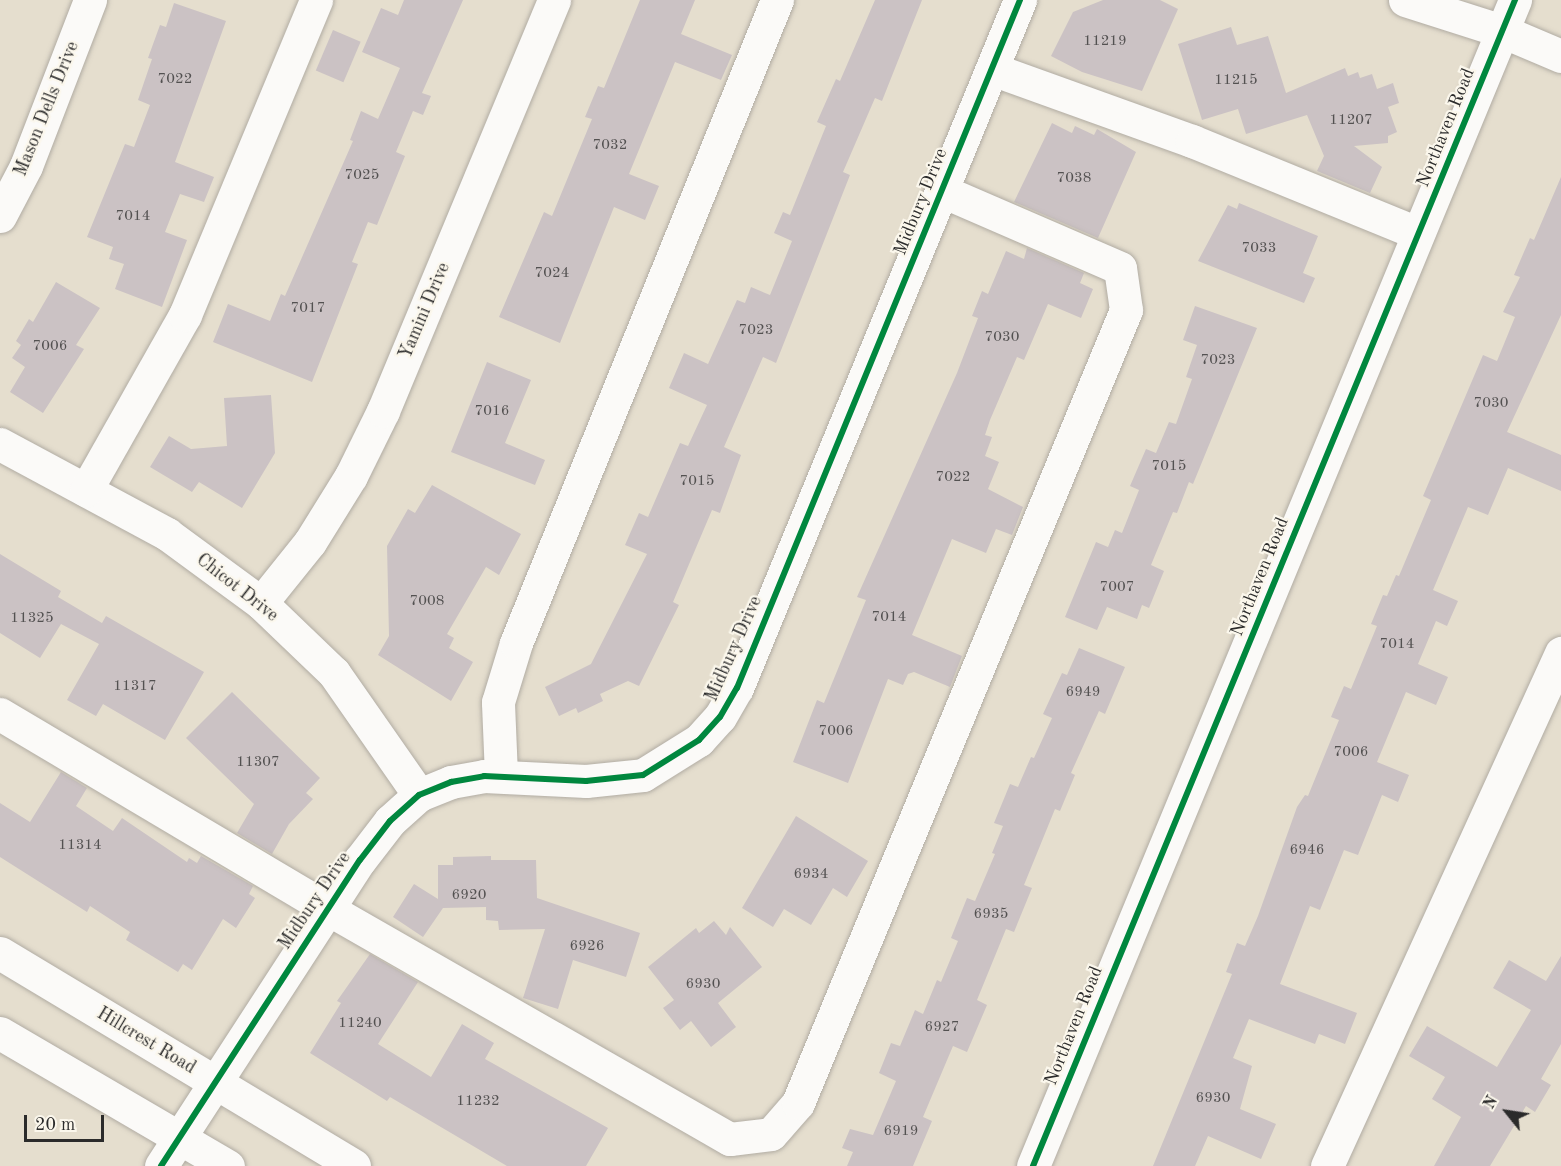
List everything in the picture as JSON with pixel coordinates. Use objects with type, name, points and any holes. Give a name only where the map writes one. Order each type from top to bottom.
[{"type":"street","name":"Mason Dells Drive","points":[[0,216],[26,166],[90,0]]},
{"type":"street","points":[[86,490],[185,315],[316,0]]},
{"type":"street","name":"Yamini Drive","points":[[261,603],[310,542],[351,476],[383,411],[554,0]]},
{"type":"street","points":[[501,775],[498,702],[516,643],[777,0]]},
{"type":"street","name":"Midbury Drive","points":[[214,1082],[328,909],[390,821],[419,795],[451,782],[501,775],[586,781],[643,775],[699,740],[720,717],[737,688],[1020,0]]},
{"type":"street","points":[[1405,0],[1502,31],[1561,56]]},
{"type":"street","name":"Northaven Road","points":[[1033,1166],[1515,0]]},
{"type":"street","points":[[992,69],[1192,141],[1418,233]]},
{"type":"street","points":[[0,714],[328,909],[730,1139],[771,1134],[798,1103],[1126,310],[1120,268],[942,191]]},
{"type":"street","name":"Chicot Drive","points":[[0,444],[167,534],[261,603],[334,674],[419,795]]},
{"type":"street","points":[[1327,1166],[1561,653]]},
{"type":"street","name":"Hillcrest Road","points":[[0,953],[354,1166]]},
{"type":"street","points":[[0,1033],[228,1166]]},
{"type":"street","points":[[161,1166],[214,1082]]},
{"type":"building","points":[[404,0],[463,0],[422,93],[431,96],[423,115],[413,111],[396,152],[405,156],[377,225],[368,222],[352,262],[358,264],[312,382],[213,342],[228,304],[270,321],[281,294],[285,296],[353,141],[350,140],[361,111],[378,119],[400,68],[362,52],[381,8],[398,15]]},
{"type":"building","points":[[640,0],[695,0],[681,34],[732,55],[721,80],[675,62],[629,174],[659,186],[645,220],[614,207],[560,343],[499,317],[544,212],[552,216],[592,119],[585,117],[598,86],[604,88]]},
{"type":"building","points":[[875,0],[922,0],[882,101],[875,98],[843,172],[850,175],[776,363],[763,357],[724,447],[741,455],[720,513],[712,510],[673,602],[679,605],[639,686],[628,681],[600,694],[603,701],[578,713],[576,708],[559,716],[545,687],[591,664],[647,554],[625,545],[639,513],[648,517],[680,443],[688,446],[707,405],[669,388],[684,353],[708,364],[737,300],[745,303],[751,287],[770,295],[792,241],[774,233],[783,212],[790,215],[826,126],[817,122],[836,79],[840,81]]},
{"type":"building","points":[[1103,0],[1160,0],[1178,9],[1142,91],[1082,72],[1051,56],[1073,12]]},
{"type":"building","points":[[174,3],[226,21],[175,162],[214,177],[204,202],[180,194],[165,232],[187,240],[162,307],[115,289],[124,264],[109,259],[113,247],[87,237],[125,144],[134,147],[150,105],[138,100],[152,59],[148,58],[160,25],[166,27]]},
{"type":"building","points":[[1231,27],[1237,45],[1268,36],[1286,93],[1345,68],[1348,76],[1358,72],[1360,78],[1372,74],[1377,89],[1393,83],[1399,103],[1388,107],[1397,132],[1388,136],[1388,143],[1354,146],[1382,167],[1370,193],[1317,171],[1324,156],[1307,115],[1246,134],[1238,109],[1202,120],[1178,44]]},
{"type":"building","points":[[333,30],[361,42],[343,82],[316,71]]},
{"type":"building","points":[[1052,123],[1072,133],[1075,126],[1094,135],[1097,129],[1136,152],[1098,238],[1014,202]]},
{"type":"building","points":[[1561,177],[1561,315],[1507,432],[1561,455],[1561,491],[1508,468],[1488,515],[1468,507],[1433,590],[1458,601],[1447,626],[1436,621],[1418,664],[1448,677],[1436,705],[1406,692],[1377,762],[1409,775],[1398,802],[1382,795],[1358,855],[1344,850],[1320,910],[1310,906],[1280,984],[1357,1013],[1345,1044],[1319,1034],[1315,1044],[1249,1019],[1233,1058],[1252,1066],[1240,1109],[1276,1124],[1261,1159],[1208,1136],[1195,1166],[1153,1166],[1232,974],[1226,972],[1237,943],[1245,946],[1297,807],[1305,795],[1308,796],[1339,720],[1331,717],[1344,686],[1351,689],[1377,626],[1371,624],[1383,595],[1387,596],[1396,575],[1399,576],[1431,500],[1423,496],[1483,355],[1497,361],[1515,317],[1503,312],[1520,277],[1514,275],[1530,238],[1534,240]]},
{"type":"building","points":[[1239,203],[1318,236],[1303,273],[1315,278],[1304,303],[1198,261],[1228,205],[1237,209]]},
{"type":"building","points":[[1027,248],[1084,273],[1080,283],[1093,289],[1081,318],[1048,304],[1024,360],[1017,357],[985,435],[992,437],[985,456],[999,462],[988,489],[1023,507],[1012,535],[996,529],[986,553],[952,539],[912,635],[962,656],[950,687],[914,672],[908,674],[903,685],[888,679],[848,783],[793,762],[817,700],[824,703],[866,600],[857,597],[957,373],[978,318],[972,316],[982,291],[988,294],[1006,251],[1024,259]]},
{"type":"building","points":[[56,282],[100,308],[76,345],[84,349],[43,413],[10,392],[25,367],[12,358],[21,345],[16,341],[29,319],[33,322]]},
{"type":"building","points":[[1195,306],[1257,328],[1193,484],[1189,482],[1177,513],[1173,512],[1151,565],[1164,571],[1149,608],[1142,605],[1137,619],[1107,607],[1097,630],[1065,617],[1096,542],[1108,547],[1115,530],[1122,533],[1139,490],[1130,486],[1146,449],[1156,453],[1169,422],[1176,424],[1192,379],[1186,377],[1197,345],[1183,340]]},
{"type":"building","points":[[487,362],[531,380],[505,443],[545,460],[535,485],[451,452]]},
{"type":"building","points":[[271,395],[275,453],[242,508],[199,482],[192,492],[150,467],[169,436],[191,449],[227,446],[224,398]]},
{"type":"building","points":[[432,485],[521,534],[499,575],[486,567],[447,634],[454,638],[449,648],[473,662],[451,701],[378,655],[389,636],[387,546],[408,509],[415,513]]},
{"type":"building","points":[[0,554],[61,591],[58,597],[102,623],[106,616],[204,672],[165,740],[103,704],[96,716],[67,700],[99,644],[61,624],[40,658],[0,633]]},
{"type":"building","points":[[1079,648],[1125,667],[1105,714],[1099,711],[1071,773],[1075,775],[1060,811],[1055,809],[1024,885],[1032,888],[1014,932],[1006,929],[977,1000],[987,1005],[967,1052],[953,1046],[923,1117],[932,1121],[913,1166],[847,1166],[853,1152],[842,1148],[850,1129],[873,1135],[896,1081],[879,1073],[891,1043],[900,1046],[915,1010],[923,1014],[937,980],[941,982],[958,941],[951,938],[967,898],[975,901],[995,854],[992,853],[1003,826],[994,823],[1010,784],[1018,787],[1031,757],[1034,758],[1052,718],[1043,714],[1062,673],[1067,675]]},
{"type":"building","points":[[232,692],[320,778],[306,793],[313,799],[289,824],[272,854],[237,833],[254,804],[186,738]]},
{"type":"building","points":[[61,772],[87,788],[76,806],[113,831],[122,818],[187,862],[189,858],[197,863],[201,856],[253,886],[249,894],[255,898],[236,928],[223,919],[192,970],[183,964],[178,972],[126,940],[130,932],[90,906],[87,912],[0,857],[0,803],[30,822]]},
{"type":"building","points":[[796,816],[868,861],[847,897],[833,888],[811,925],[784,909],[773,927],[742,908]]},
{"type":"building","points":[[491,856],[491,860],[536,860],[537,898],[640,933],[626,977],[573,960],[558,1009],[523,998],[545,929],[499,930],[498,921],[486,920],[486,907],[443,908],[423,937],[393,917],[414,884],[438,899],[438,865],[453,865],[453,857]]},
{"type":"building","points":[[714,921],[726,935],[730,927],[762,967],[718,1003],[736,1027],[711,1047],[691,1021],[680,1030],[663,1008],[674,1000],[648,967],[696,928],[699,933]]},
{"type":"building","points":[[370,954],[418,982],[378,1044],[431,1077],[462,1024],[494,1043],[485,1059],[608,1128],[586,1166],[507,1166],[390,1097],[387,1101],[310,1053],[341,1003],[337,1001]]},
{"type":"building","points":[[1561,956],[1561,1044],[1541,1079],[1551,1085],[1535,1112],[1526,1106],[1490,1166],[1434,1166],[1461,1117],[1432,1099],[1445,1077],[1409,1056],[1427,1026],[1497,1067],[1531,1010],[1493,988],[1509,960],[1546,981]]},
{"type":"cycle path","points":[[161,1166],[360,860],[390,821],[419,795],[451,782],[484,776],[586,781],[643,775],[699,740],[720,717],[737,688],[1020,0]]},
{"type":"cycle path","points":[[1033,1166],[1515,0]]}]
